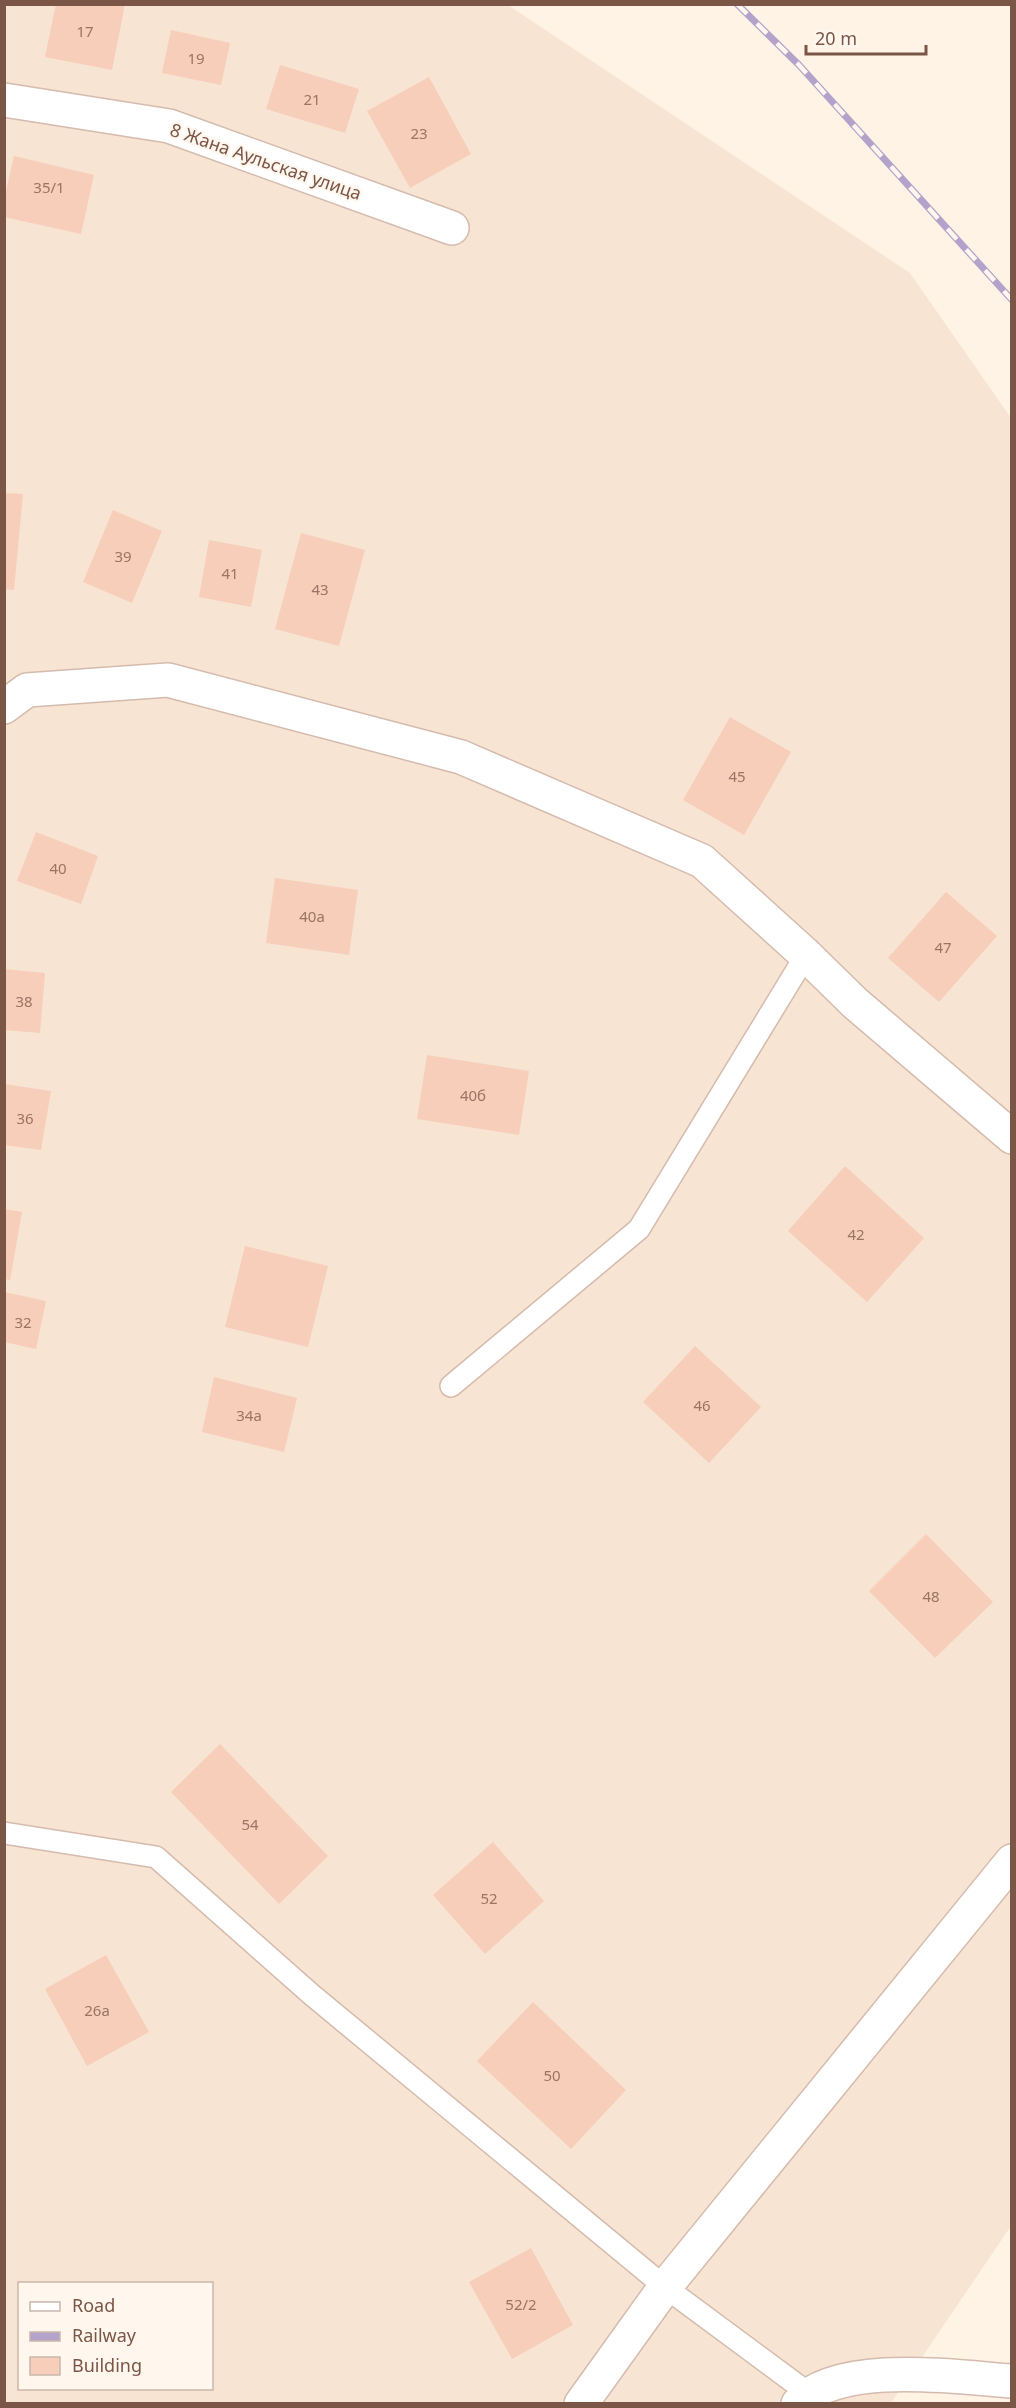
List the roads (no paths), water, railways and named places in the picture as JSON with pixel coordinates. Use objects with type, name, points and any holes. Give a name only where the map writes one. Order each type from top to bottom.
[{"type":"street","name":"8 Жана Аульская улица","points":[[4,100],[169,126],[452,228]]},
{"type":"street","points":[[4,707],[27,690],[168,680],[461,757],[702,861],[855,1002],[1011,1137]]},
{"type":"street","points":[[581,2403],[665,2287],[1011,1861]]},
{"type":"street","points":[[803,2398],[852,2378],[900,2374],[1011,2380]]},
{"type":"lane","points":[[451,1386],[639,1229],[806,955]]},
{"type":"lane","points":[[4,1833],[156,1857],[312,1995],[803,2398]]},
{"type":"railway","points":[[737,4],[799,65],[1012,300]]}]
